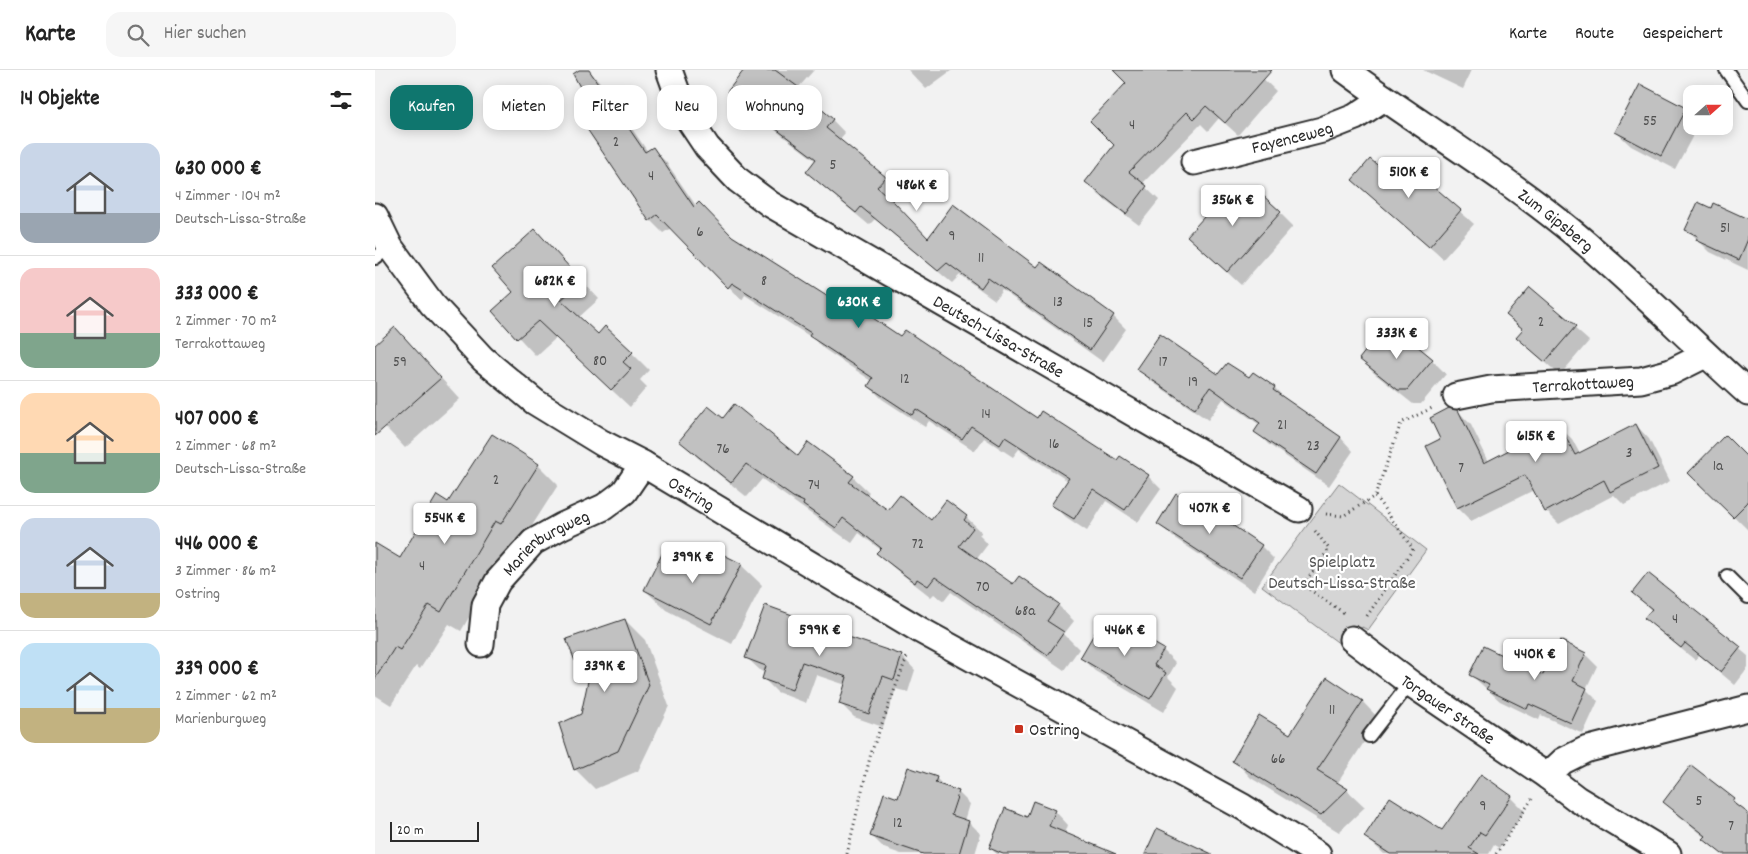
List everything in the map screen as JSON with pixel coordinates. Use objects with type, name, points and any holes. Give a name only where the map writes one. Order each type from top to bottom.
[{"type":"street","name":"Deutsch-Lissa-Straße","points":[[669,70],[685,114],[707,146],[738,180],[770,204],[1299,509]]},
{"type":"street","name":"Zum Gipsberg","points":[[1345,70],[1511,185],[1575,234],[1642,292],[1705,355],[1748,394]]},
{"type":"street","name":"Fayenceweg","points":[[1194,162],[1322,130],[1355,117],[1384,98]]},
{"type":"street","name":"Ostring","points":[[375,216],[383,252],[483,358],[535,402],[602,443],[643,464],[920,630],[1243,807],[1318,854]]},
{"type":"street","name":"Terrakottaweg","points":[[1456,396],[1491,389],[1641,380],[1671,372],[1705,355]]},
{"type":"street","name":"Marienburgweg","points":[[481,644],[485,606],[498,581],[533,542],[562,526],[604,507],[625,492],[643,464]]},
{"type":"street","name":"Torgauer Straße","points":[[1352,639],[1410,683],[1547,776],[1577,799],[1668,854]]},
{"type":"street","points":[[1547,776],[1563,761],[1585,750],[1748,708]]},
{"type":"lane","points":[[1726,70],[1748,101]]},
{"type":"lane","points":[[1727,576],[1748,598]]},
{"type":"lane","points":[[1369,736],[1410,683]]},
{"type":"path","points":[[1299,509],[1343,516],[1375,496],[1401,423],[1456,396]]},
{"type":"path","points":[[1352,639],[1413,549],[1375,496]]},
{"type":"path","points":[[1329,549],[1303,585],[1346,614],[1352,639]]},
{"type":"path","points":[[847,854],[871,753],[905,660]]},
{"type":"path","points":[[1496,854],[1526,807]]},
{"type":"green space","name":"Spielplatz Deutsch-Lissa-Straße","points":[[1339,483],[1426,550],[1368,630],[1362,627],[1348,650],[1262,586]]},
{"type":"building","points":[[579,70],[589,70],[599,85],[579,85],[573,74]]},
{"type":"building","points":[[744,70],[775,70],[795,85],[732,85]]},
{"type":"building","points":[[1113,70],[1272,70],[1225,123],[1206,106],[1194,119],[1187,112],[1129,172],[1147,186],[1126,214],[1085,182],[1114,145],[1090,121],[1126,83]]},
{"type":"building","points":[[1640,84],[1683,106],[1683,114],[1661,156],[1615,132]]},
{"type":"building","points":[[822,110],[833,119],[826,128],[886,177],[877,187],[928,238],[953,204],[1037,267],[1041,262],[1114,315],[1090,350],[988,278],[981,288],[947,263],[938,271],[861,207],[856,213],[806,172],[816,159],[777,130],[822,130]]},
{"type":"building","points":[[588,130],[630,130],[645,152],[653,147],[694,207],[699,202],[732,236],[833,300],[837,294],[900,336],[905,330],[1037,418],[1041,411],[1117,460],[1120,456],[1149,475],[1125,510],[1093,489],[1074,519],[1051,505],[1069,478],[1005,437],[1000,445],[971,426],[962,439],[916,409],[912,415],[868,386],[873,378],[809,336],[811,333],[732,283],[728,288],[657,215],[649,221]]},
{"type":"building","points":[[1370,159],[1388,174],[1402,159],[1461,210],[1429,247],[1352,180]]},
{"type":"building","points":[[1230,188],[1248,204],[1259,192],[1281,212],[1227,272],[1187,236]]},
{"type":"building","points":[[1698,202],[1711,208],[1713,203],[1748,219],[1748,239],[1739,260],[1696,240],[1698,236],[1685,230]]},
{"type":"building","points":[[535,229],[582,281],[561,300],[598,334],[605,326],[633,352],[623,362],[631,369],[611,390],[538,321],[517,339],[492,311],[513,292],[492,268]]},
{"type":"building","points":[[1530,287],[1576,326],[1545,362],[1516,337],[1523,329],[1506,315]]},
{"type":"building","points":[[1393,326],[1433,359],[1407,390],[1398,390],[1359,359],[1374,340],[1379,344]]},
{"type":"building","points":[[395,327],[441,378],[375,436],[375,345]]},
{"type":"building","points":[[1160,334],[1218,374],[1227,363],[1249,377],[1253,372],[1275,387],[1273,390],[1341,437],[1316,474],[1254,432],[1260,423],[1210,387],[1195,409],[1136,369]]},
{"type":"building","points":[[734,404],[798,456],[808,442],[854,476],[849,482],[888,510],[900,495],[931,520],[946,500],[967,516],[964,520],[973,528],[959,546],[1013,584],[1019,576],[1059,604],[1047,621],[1064,632],[1048,655],[935,577],[928,586],[917,579],[915,583],[876,553],[881,548],[843,518],[836,528],[803,505],[804,502],[793,497],[746,464],[731,483],[679,441],[708,406],[723,418]]},
{"type":"building","points":[[1449,408],[1458,410],[1484,463],[1559,424],[1575,455],[1636,424],[1658,468],[1610,492],[1604,480],[1545,512],[1525,475],[1457,508],[1426,446],[1440,439],[1430,418]]},
{"type":"building","points":[[492,434],[539,464],[501,524],[495,521],[441,612],[429,605],[400,650],[395,647],[375,679],[375,543],[400,558],[437,495],[448,502]]},
{"type":"building","points":[[1725,435],[1748,458],[1748,502],[1733,517],[1688,473]]},
{"type":"building","points":[[1176,493],[1190,503],[1193,499],[1262,545],[1240,578],[1157,524]]},
{"type":"building","points":[[665,548],[711,571],[720,553],[742,564],[711,624],[644,590]]},
{"type":"building","points":[[1648,573],[1741,647],[1721,672],[1685,643],[1681,648],[1644,618],[1652,609],[1632,593]]},
{"type":"building","points":[[765,605],[817,624],[816,626],[902,655],[894,680],[883,676],[869,714],[839,704],[847,677],[802,662],[792,690],[762,679],[766,666],[745,658]]},
{"type":"building","points":[[1105,615],[1164,649],[1154,665],[1166,673],[1150,699],[1080,658]]},
{"type":"building","points":[[625,619],[649,685],[618,751],[574,770],[559,724],[581,714],[592,662],[575,661],[566,639]]},
{"type":"building","points":[[1560,640],[1586,653],[1573,681],[1587,688],[1571,723],[1529,704],[1527,709],[1486,689],[1489,685],[1469,675],[1483,646],[1543,675]]},
{"type":"building","points":[[1327,677],[1363,701],[1317,770],[1348,789],[1321,815],[1232,761],[1259,715],[1290,734]]},
{"type":"building","points":[[1691,765],[1735,799],[1733,802],[1748,813],[1748,854],[1722,854],[1703,839],[1706,836],[1663,802]]},
{"type":"building","points":[[908,767],[937,777],[935,783],[959,791],[951,815],[969,821],[959,854],[923,854],[870,836],[884,793],[898,798]]},
{"type":"building","points":[[1481,774],[1512,796],[1485,835],[1480,832],[1469,848],[1479,854],[1390,854],[1364,837],[1390,797],[1442,830]]},
{"type":"building","points":[[1033,801],[1056,810],[1049,826],[1116,854],[1003,854],[989,848],[1005,808],[1027,817]]},
{"type":"building","points":[[1157,828],[1212,854],[1145,854]]},
{"type":"place","name":"Ostring","points":[[1019,729]]}]
